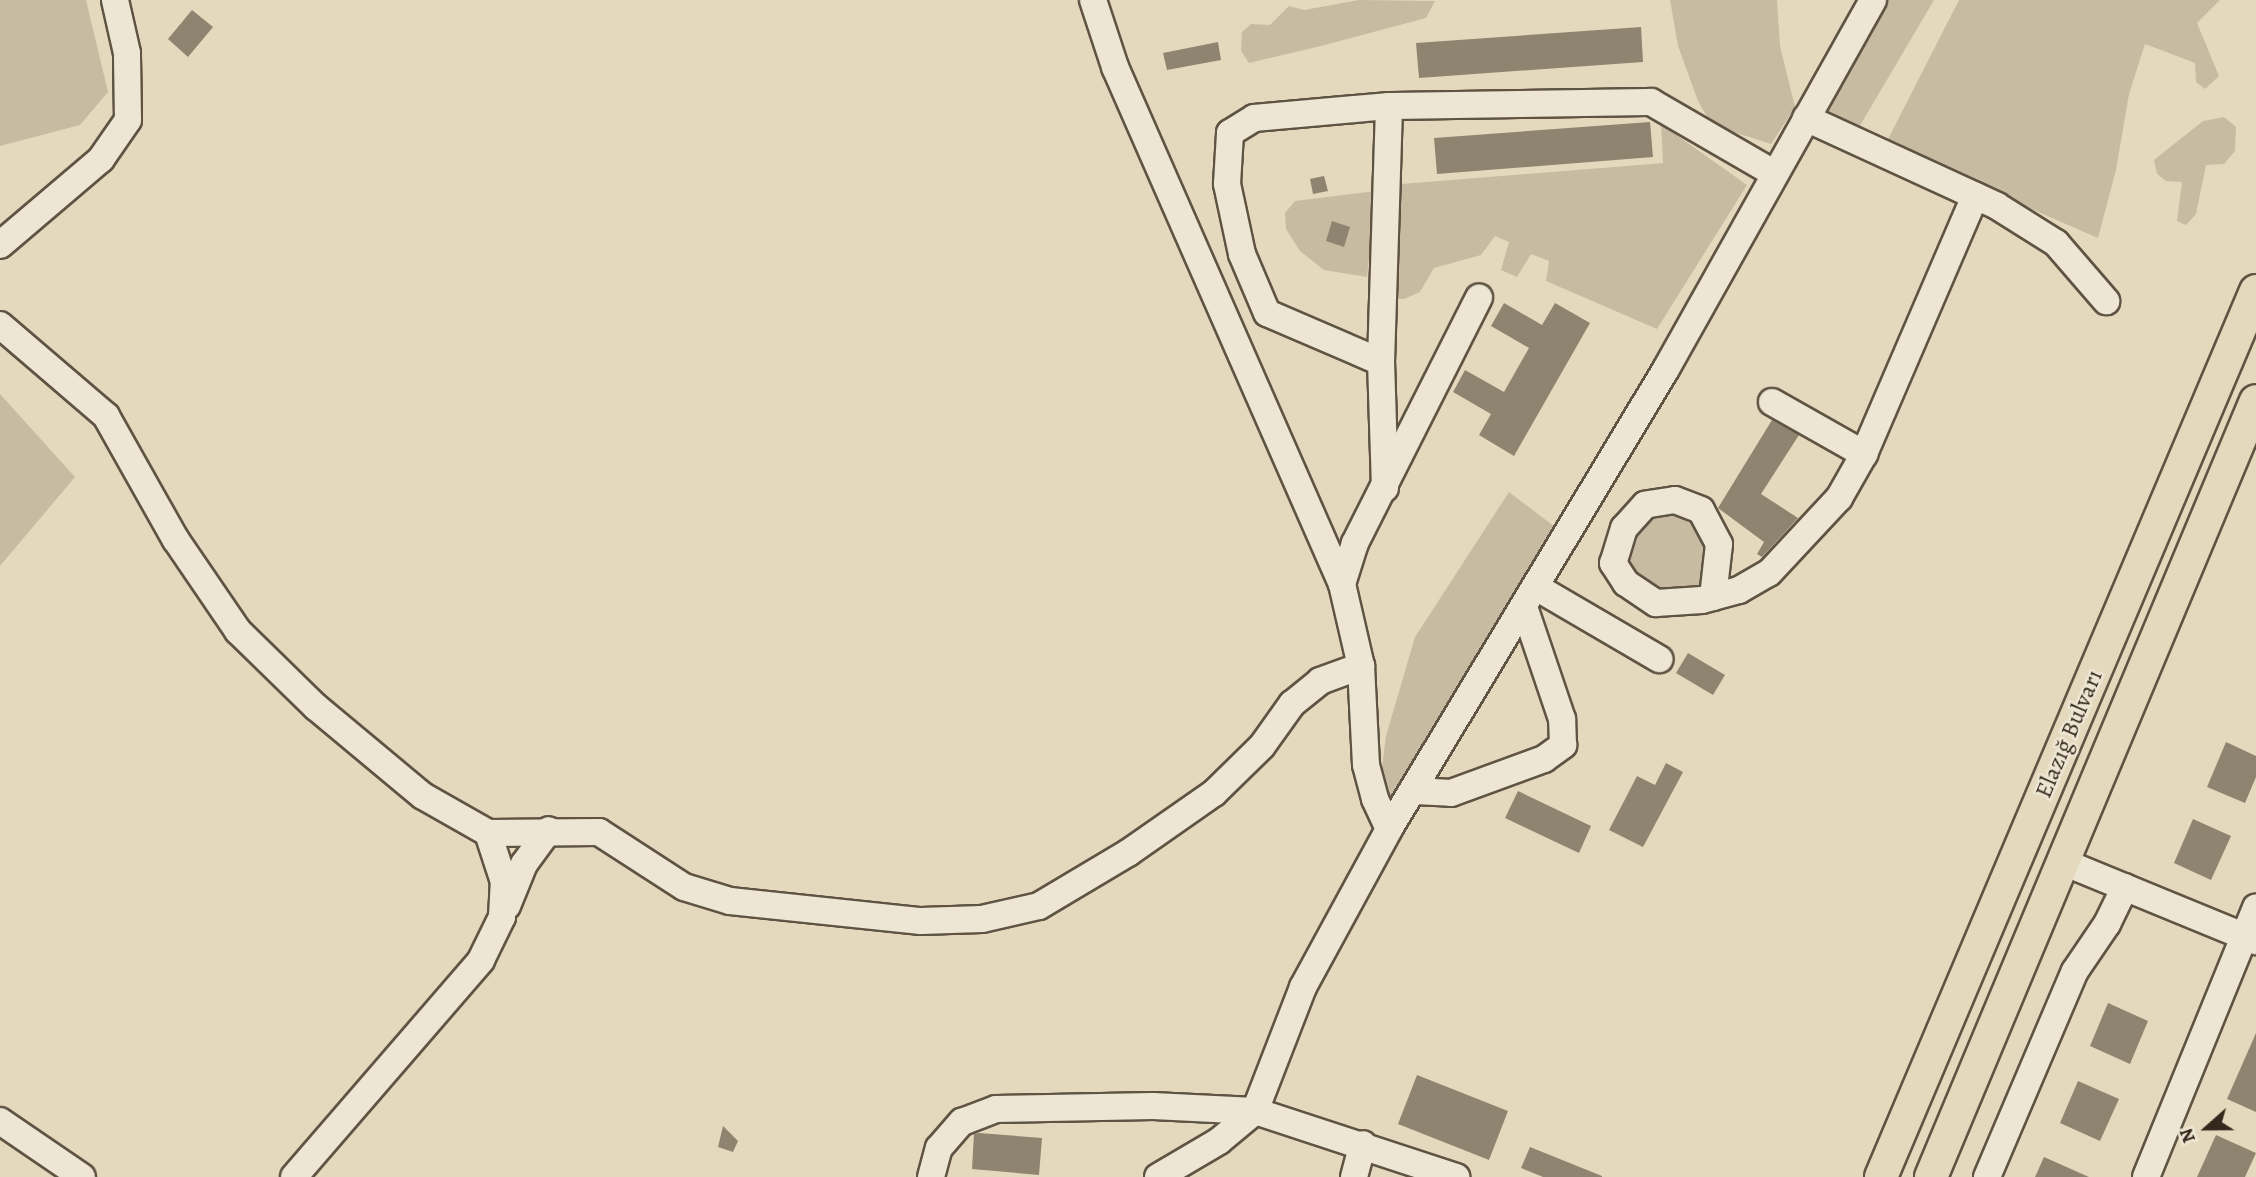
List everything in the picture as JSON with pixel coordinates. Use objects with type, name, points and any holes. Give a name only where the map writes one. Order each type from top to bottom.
[{"type":"main road","name":"Elazığ Bulvarı","points":[[1881,1177],[2256,291]]},
{"type":"main road","name":"Elazığ Bulvarı","points":[[1931,1177],[2252,415]]},
{"type":"lane","points":[[0,245],[101,159],[128,120],[127,53],[115,0]]},
{"type":"lane","points":[[1093,0],[1115,66],[1342,584],[1361,666],[1367,765],[1375,799],[1389,829]]},
{"type":"lane","points":[[1158,1177],[1219,1141],[1255,1111],[1303,987],[1389,829],[1530,597],[1873,0]]},
{"type":"lane","points":[[1381,362],[1267,313],[1242,254],[1227,184],[1230,133],[1254,118],[1389,106],[1651,102],[1775,174]]},
{"type":"lane","points":[[1385,488],[1381,362],[1389,106]]},
{"type":"lane","points":[[1806,118],[1975,195],[2056,243],[2106,301]]},
{"type":"lane","points":[[1713,597],[1719,544],[1701,510],[1675,500],[1645,505],[1624,528],[1613,563],[1626,583],[1656,603],[1713,597],[1769,573],[1839,498],[1864,454],[1975,195]]},
{"type":"lane","points":[[1342,584],[1355,543],[1479,298]]},
{"type":"lane","points":[[0,325],[106,416],[176,540],[238,631],[316,707],[424,796],[488,833],[549,830],[599,832],[684,887],[730,901],[920,921],[982,919],[1039,906],[1128,853],[1214,793],[1262,746],[1292,704],[1320,681],[1361,666]]},
{"type":"lane","points":[[1772,402],[1864,454]]},
{"type":"lane","points":[[1530,597],[1659,659]]},
{"type":"lane","points":[[1415,790],[1451,793],[1544,759],[1563,745],[1562,719],[1530,597]]},
{"type":"lane","points":[[294,1177],[481,960],[524,864],[549,830]]},
{"type":"lane","points":[[488,833],[504,882],[502,918]]},
{"type":"lane","points":[[2063,862],[2250,939]]},
{"type":"lane","points":[[1987,1177],[2075,971],[2107,924],[2125,887]]},
{"type":"lane","points":[[2146,1177],[2250,939],[2256,908]]},
{"type":"lane","points":[[931,1177],[939,1148],[962,1122],[996,1109],[1153,1106],[1255,1111],[1363,1144],[1456,1177]]},
{"type":"lane","points":[[0,1121],[82,1177]]},
{"type":"lane","points":[[1354,1177],[1363,1144]]},
{"type":"shaded area","points":[[0,0],[86,0],[108,92],[80,125],[0,146]]},
{"type":"shaded area","points":[[1359,0],[1435,1],[1426,18],[1321,46],[1249,63],[1241,51],[1242,32],[1251,24],[1270,25],[1289,6],[1304,10]]},
{"type":"shaded area","points":[[1670,0],[1777,0],[1780,46],[1795,107],[1771,144],[1712,125],[1698,101],[1678,46]]},
{"type":"shaded area","points":[[1887,0],[1934,0],[1855,134],[1821,111]]},
{"type":"shaded area","points":[[1959,0],[2220,0],[2197,23],[2219,76],[2205,89],[2196,82],[2195,63],[2145,44],[2129,94],[2116,170],[2098,238],[1885,145]]},
{"type":"shaded area","points":[[2224,117],[2236,127],[2235,151],[2224,164],[2206,165],[2196,214],[2186,225],[2177,221],[2182,182],[2166,181],[2157,174],[2154,160],[2203,121]]},
{"type":"shaded area","points":[[1661,124],[1747,185],[1657,329],[1546,281],[1549,261],[1531,254],[1517,277],[1501,270],[1509,242],[1495,236],[1481,255],[1434,268],[1420,292],[1404,299],[1396,299],[1390,292],[1401,184],[1663,163]]},
{"type":"shaded area","points":[[1376,191],[1367,277],[1324,270],[1300,251],[1286,229],[1285,213],[1295,201]]},
{"type":"shaded area","points":[[0,394],[75,477],[0,566]]},
{"type":"shaded area","points":[[1509,492],[1555,527],[1397,793],[1388,798],[1380,783],[1386,736],[1415,637]]},
{"type":"shaded area","points":[[1680,507],[1702,522],[1708,550],[1707,569],[1697,591],[1658,594],[1633,577],[1624,561],[1636,533],[1654,513]]},
{"type":"building","points":[[192,10],[213,27],[188,57],[168,39]]},
{"type":"building","points":[[1641,27],[1643,62],[1419,78],[1416,43]]},
{"type":"building","points":[[1218,42],[1221,60],[1167,70],[1163,53]]},
{"type":"building","points":[[1650,122],[1653,157],[1437,174],[1434,138]]},
{"type":"building","points":[[1324,176],[1328,191],[1313,194],[1310,179]]},
{"type":"building","points":[[1332,221],[1350,227],[1344,247],[1326,241]]},
{"type":"building","points":[[1504,303],[1542,325],[1555,303],[1590,323],[1514,456],[1479,435],[1491,414],[1453,392],[1465,370],[1504,392],[1529,348],[1491,326]]},
{"type":"building","points":[[1772,420],[1799,435],[1761,494],[1798,518],[1762,557],[1757,554],[1764,542],[1718,508]]},
{"type":"building","points":[[1688,653],[1725,675],[1713,695],[1676,673]]},
{"type":"building","points":[[2226,742],[2256,756],[2256,777],[2245,803],[2207,787]]},
{"type":"building","points":[[1666,763],[1683,772],[1643,847],[1609,830],[1637,776],[1655,785]]},
{"type":"building","points":[[1518,791],[1591,826],[1579,853],[1505,818]]},
{"type":"building","points":[[2193,819],[2231,836],[2211,880],[2174,863]]},
{"type":"building","points":[[2108,1003],[2148,1021],[2130,1064],[2090,1046]]},
{"type":"building","points":[[2256,1033],[2256,1112],[2227,1099]]},
{"type":"building","points":[[1417,1075],[1508,1111],[1489,1160],[1398,1124]]},
{"type":"building","points":[[2078,1081],[2119,1099],[2100,1141],[2060,1123]]},
{"type":"building","points":[[723,1126],[738,1141],[733,1152],[718,1147]]},
{"type":"building","points":[[974,1134],[1042,1138],[1039,1175],[972,1169]]},
{"type":"building","points":[[2216,1135],[2256,1153],[2245,1177],[2197,1177]]},
{"type":"building","points":[[1530,1147],[1602,1177],[1543,1177],[1521,1168]]},
{"type":"building","points":[[2044,1157],[2089,1177],[2035,1177]]}]
